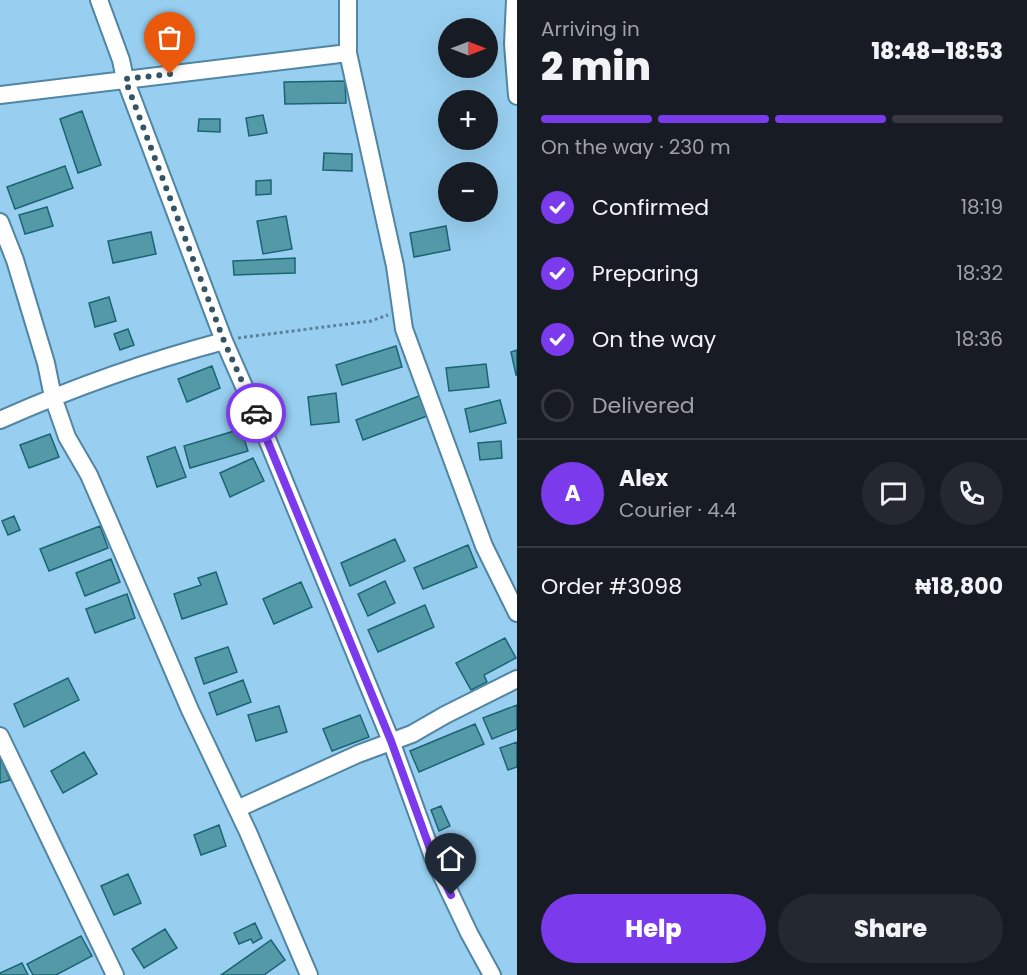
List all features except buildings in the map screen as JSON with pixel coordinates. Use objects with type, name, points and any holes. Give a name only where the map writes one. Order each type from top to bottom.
[{"type":"street","points":[[99,0],[121,60],[125,79],[224,341],[267,438],[391,741],[433,857],[492,975]]},
{"type":"street","points":[[348,0],[348,53],[395,266],[404,329],[484,546],[517,613]]},
{"type":"street","points":[[515,0],[513,44],[517,96]]},
{"type":"street","points":[[0,95],[348,53]]},
{"type":"street","points":[[0,222],[18,271],[46,363],[53,397],[67,436],[97,493],[190,710],[237,809],[309,975]]},
{"type":"street","points":[[0,420],[53,397],[224,341]]},
{"type":"street","points":[[237,809],[284,786],[412,734],[517,679]]},
{"type":"street","points":[[0,736],[115,975]]},
{"type":"path","points":[[224,341],[371,321],[401,311]]},
{"type":"way so far","points":[[170,74],[125,79],[224,341],[256,413]]},
{"type":"route","points":[[256,413],[391,741],[433,857],[451,895]]}]
